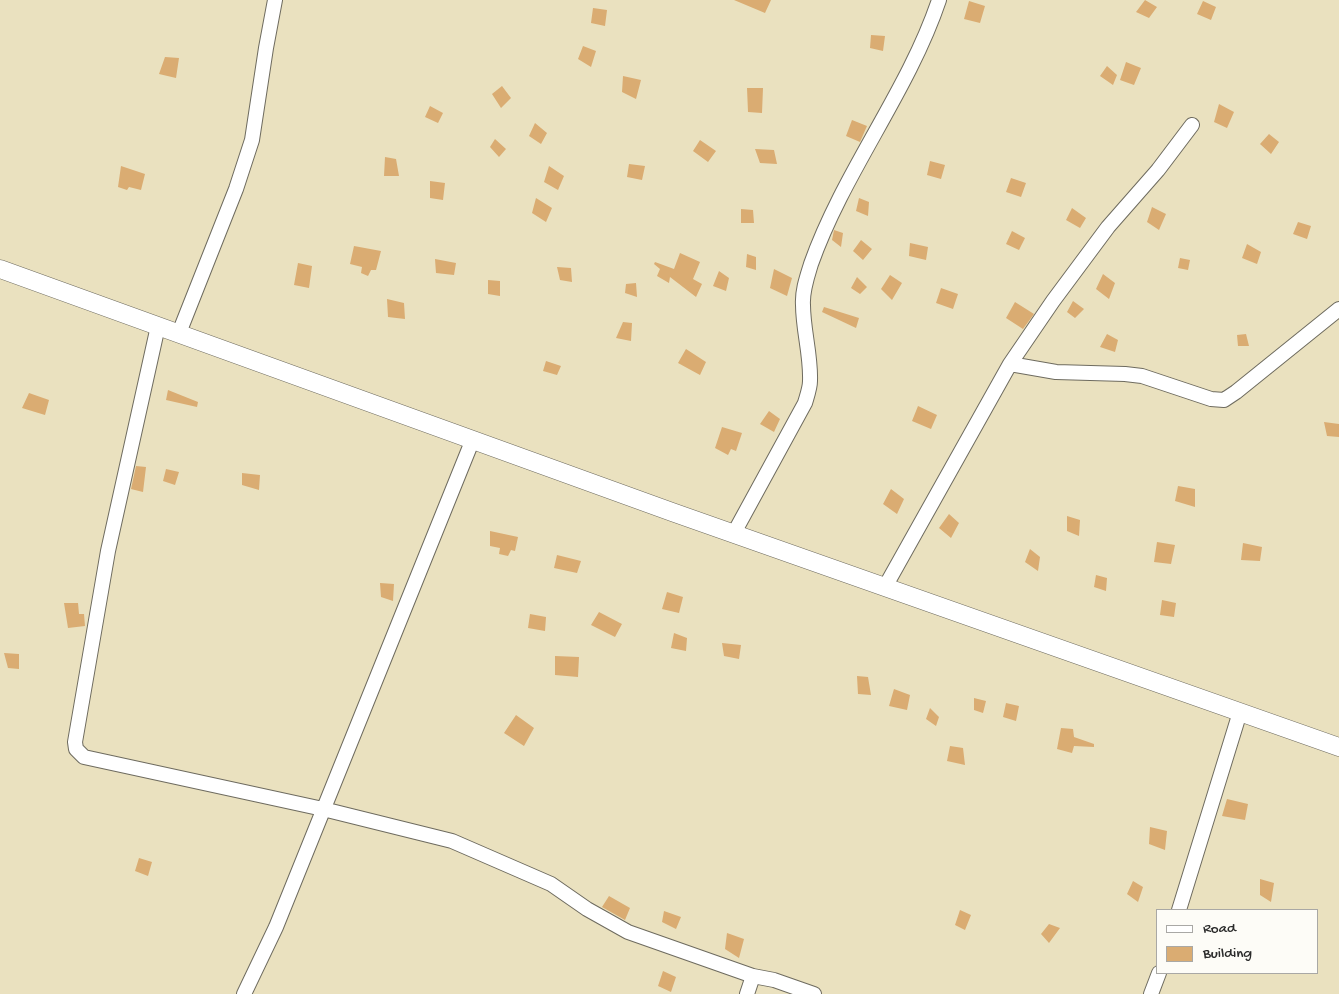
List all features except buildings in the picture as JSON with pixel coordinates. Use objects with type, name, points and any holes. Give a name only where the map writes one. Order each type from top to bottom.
[{"type":"main road","points":[[0,269],[885,587],[1339,747]]},
{"type":"street","points":[[179,333],[236,188],[252,140],[275,0]]},
{"type":"street","points":[[734,533],[805,403],[810,383],[802,304],[804,288],[811,264],[840,195],[911,65],[939,0]]},
{"type":"street","points":[[885,587],[1010,364],[1053,301],[1108,227],[1158,170],[1192,125]]},
{"type":"street","points":[[1010,364],[1056,372],[1142,376],[1211,400],[1224,400],[1339,309]]},
{"type":"street","points":[[158,326],[108,551],[75,742],[76,749],[84,756],[323,808],[452,841],[551,884],[587,909],[628,932],[753,976],[774,980],[814,994]]},
{"type":"street","points":[[244,994],[276,927],[473,439]]},
{"type":"street","points":[[1179,909],[1240,712]]},
{"type":"street","points":[[1151,994],[1158,974]]},
{"type":"street","points":[[746,994],[753,976]]}]
